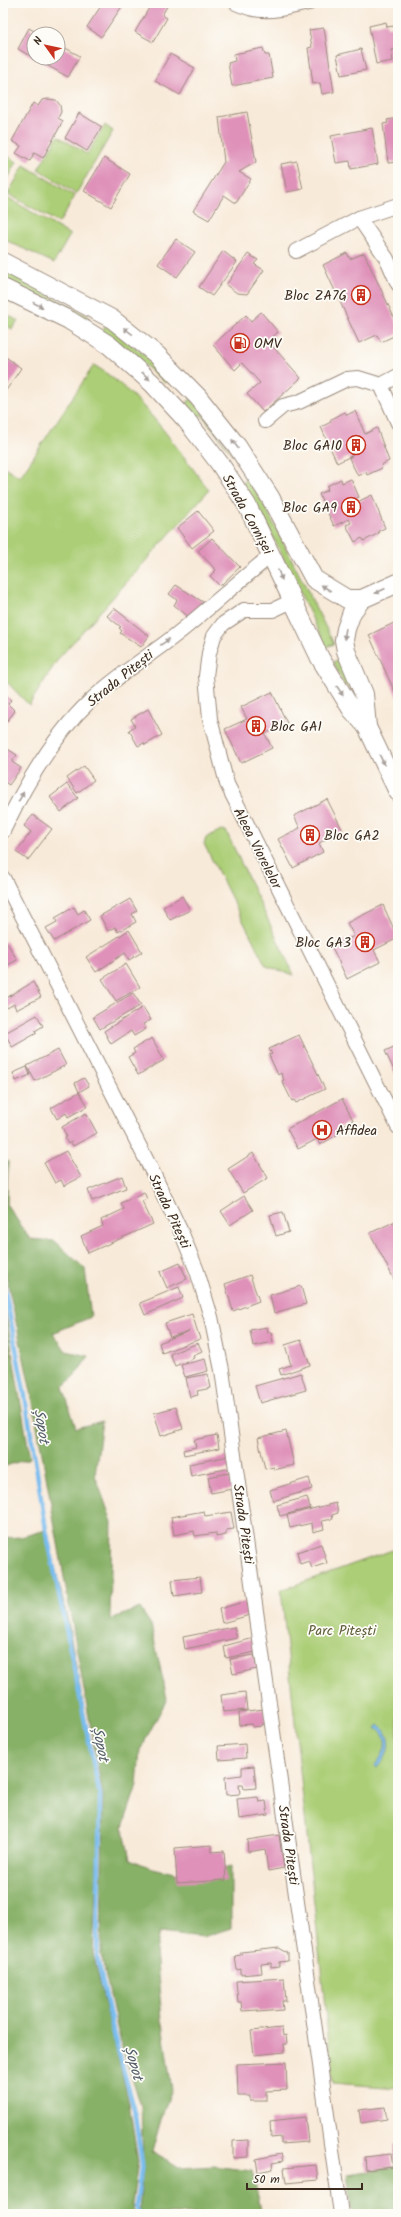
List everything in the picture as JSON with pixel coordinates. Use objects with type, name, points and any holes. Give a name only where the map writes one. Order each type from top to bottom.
[{"type":"street","points":[[236,3],[253,10],[266,10],[309,3]]},
{"type":"street","points":[[296,251],[359,218],[398,205]]},
{"type":"street","points":[[359,218],[387,259],[398,284]]},
{"type":"street","name":"Strada Cornișei","points":[[3,262],[112,319],[157,355],[218,420],[251,466],[270,496],[314,579],[347,599],[362,599]]},
{"type":"street","name":"Strada Cornișei","points":[[3,288],[69,320],[109,345],[131,363],[170,402],[230,478],[247,506],[272,555],[292,601],[337,688],[367,727],[398,792]]},
{"type":"street","points":[[265,421],[283,406],[299,402],[347,379],[358,378],[381,385],[398,376]]},
{"type":"street","points":[[381,385],[398,423]]},
{"type":"street","points":[[170,402],[187,386]]},
{"type":"street","points":[[230,478],[251,466]]},
{"type":"street","name":"Strada Pitești","points":[[3,831],[36,772],[66,727],[90,701],[135,664],[176,635],[272,555]]},
{"type":"street","points":[[367,727],[364,694],[346,651],[344,640],[346,628],[352,612],[362,599],[398,583]]},
{"type":"street","name":"Aleea Viorelelor","points":[[292,601],[273,610],[244,610],[223,624],[214,636],[209,653],[206,676],[210,719],[226,784],[398,1127]]},
{"type":"street","name":"Strada Pitești","points":[[3,878],[159,1185],[197,1271],[211,1317],[224,1386],[341,2214]]},
{"type":"green space","points":[[105,125],[113,131],[76,194],[38,169],[58,136],[87,154]]},
{"type":"green space","points":[[3,153],[17,162],[3,187]]},
{"type":"green space","points":[[24,165],[75,196],[59,223],[8,194]]},
{"type":"green space","points":[[7,197],[70,235],[54,263],[3,239],[3,206]]},
{"type":"green space","points":[[3,269],[88,316],[86,322],[3,278]]},
{"type":"green space","points":[[3,312],[18,321],[12,329],[3,323]]},
{"type":"green space","points":[[107,324],[170,376],[165,383],[125,347],[101,333]]},
{"type":"green space","points":[[94,365],[112,377],[143,406],[209,490],[58,659],[29,705],[3,678],[3,466],[20,477]]},
{"type":"green space","points":[[189,400],[193,400],[233,455],[202,415],[195,417],[186,406]]},
{"type":"green space","points":[[244,481],[249,481],[265,506],[334,644],[326,647],[263,516],[242,485]]},
{"type":"green space","points":[[343,658],[354,687],[352,688],[344,685],[333,662]]},
{"type":"green space","points":[[221,830],[226,831],[294,975],[266,966],[204,844],[206,838]]},
{"type":"green space","points":[[3,1161],[8,1161],[7,1205],[30,1239],[55,1241],[85,1269],[91,1317],[53,1333],[66,1351],[89,1356],[76,1374],[63,1387],[76,1428],[102,1421],[95,1475],[112,1522],[110,1620],[140,1608],[151,1625],[167,1699],[140,1750],[137,1785],[123,1827],[130,1859],[149,1867],[191,1877],[231,1867],[231,1928],[203,1937],[160,1932],[156,1951],[163,2031],[172,2090],[162,2116],[152,2152],[179,2168],[214,2166],[252,2171],[261,2209],[260,2214],[139,2214],[143,2163],[141,2107],[120,2041],[101,1954],[103,1796],[31,1392],[3,1261]]},
{"type":"green space","points":[[3,1298],[30,1458],[3,1467]]},
{"type":"green space","points":[[46,1530],[67,1617],[100,1796],[93,1954],[129,2103],[138,2162],[132,2204],[133,2214],[3,2214],[3,1538],[21,1537]]},
{"type":"green space","name":"Parc Pitești","points":[[398,1548],[398,2088],[333,2083],[281,1590]]},
{"type":"green space","points":[[398,2167],[398,2214],[353,2214],[347,2174]]},
{"type":"water","points":[[379,1725],[387,1735],[388,1747],[387,1753],[376,1768],[374,1766],[384,1752],[385,1747],[384,1737],[376,1728]]},
{"type":"building","points":[[103,3],[120,3],[123,5],[101,37],[87,27]]},
{"type":"building","points":[[152,3],[169,3],[162,15],[167,18],[153,42],[135,32]]},
{"type":"building","points":[[386,22],[387,27],[394,26],[398,49],[391,50],[393,61],[376,64],[369,26]]},
{"type":"building","points":[[324,28],[334,92],[322,94],[320,83],[313,84],[308,48],[312,47],[309,30]]},
{"type":"building","points":[[26,34],[26,54],[18,49]]},
{"type":"building","points":[[66,48],[80,56],[68,77],[48,66],[66,66]]},
{"type":"building","points":[[263,48],[265,55],[269,55],[273,78],[232,86],[228,63],[235,61],[234,54]]},
{"type":"building","points":[[361,49],[366,70],[341,75],[337,55]]},
{"type":"building","points":[[170,54],[195,68],[180,95],[155,81]]},
{"type":"building","points":[[42,100],[56,100],[60,105],[61,112],[58,118],[63,121],[43,158],[34,153],[30,161],[16,153],[21,146],[12,141],[33,103],[38,106]]},
{"type":"building","points":[[247,112],[256,162],[239,172],[251,179],[236,203],[224,195],[209,220],[193,211],[224,162],[219,117]]},
{"type":"building","points":[[79,113],[102,127],[87,151],[65,138]]},
{"type":"building","points":[[398,118],[398,162],[388,163],[383,124],[388,123],[387,120]]},
{"type":"building","points":[[372,128],[378,164],[351,169],[350,161],[336,163],[331,136]]},
{"type":"building","points":[[104,158],[130,174],[111,207],[84,191]]},
{"type":"building","points":[[297,161],[303,189],[287,192],[281,164]]},
{"type":"building","points":[[176,239],[195,252],[177,277],[158,264]]},
{"type":"building","points":[[223,251],[237,262],[212,296],[199,287]]},
{"type":"building","name":"Bloc ZA7G","points":[[347,253],[350,259],[364,253],[398,326],[398,334],[381,342],[377,335],[359,343],[323,265]]},
{"type":"building","points":[[248,254],[258,260],[254,264],[264,270],[247,294],[237,293],[226,285]]},
{"type":"building","points":[[261,312],[278,332],[268,341],[301,378],[263,412],[247,394],[260,383],[242,363],[235,370],[213,345],[246,315],[251,321]]},
{"type":"building","points":[[3,355],[21,368],[3,395]]},
{"type":"building","name":"Bloc GA10","points":[[355,411],[365,434],[377,428],[389,461],[381,465],[382,468],[367,475],[366,472],[358,476],[349,458],[353,455],[337,463],[321,427],[345,412],[347,415]]},
{"type":"building","name":"Bloc GA9","points":[[341,479],[342,483],[351,479],[359,497],[355,499],[357,502],[372,495],[385,528],[364,541],[362,538],[355,542],[346,525],[351,523],[349,519],[334,526],[319,494],[328,490],[327,486]]},
{"type":"building","points":[[198,511],[214,531],[192,548],[177,528]]},
{"type":"building","points":[[212,538],[240,567],[220,586],[210,576],[216,570],[198,551]]},
{"type":"building","points":[[176,585],[203,602],[190,618],[174,605],[177,600],[169,594]]},
{"type":"building","points":[[114,608],[149,636],[141,647],[120,633],[122,631],[119,628],[121,627],[107,616]]},
{"type":"building","points":[[398,621],[398,699],[369,635]]},
{"type":"building","name":"Bloc GA1","points":[[272,692],[287,723],[265,734],[272,748],[241,763],[225,729],[247,719],[241,707]]},
{"type":"building","points":[[3,693],[11,700],[8,704],[15,711],[3,726]]},
{"type":"building","points":[[148,709],[162,735],[145,745],[144,743],[138,746],[129,730],[135,726],[131,719]]},
{"type":"building","points":[[3,746],[17,755],[12,762],[21,768],[9,785],[3,781]]},
{"type":"building","points":[[84,766],[94,780],[77,793],[67,778]]},
{"type":"building","points":[[67,784],[78,798],[61,812],[50,797]]},
{"type":"building","name":"Bloc GA2","points":[[327,799],[343,831],[319,843],[323,852],[293,868],[278,839],[300,828],[294,816]]},
{"type":"building","points":[[33,815],[52,829],[28,860],[16,852],[31,832],[24,826]]},
{"type":"building","points":[[182,896],[190,910],[170,920],[163,907]]},
{"type":"building","points":[[130,899],[137,911],[132,914],[136,922],[118,932],[115,927],[108,931],[100,916]]},
{"type":"building","name":"Bloc GA3","points":[[383,905],[398,938],[374,950],[380,962],[347,979],[332,947],[354,936],[347,923]]},
{"type":"building","points":[[74,907],[78,914],[84,910],[90,920],[54,941],[46,928],[57,922],[55,918]]},
{"type":"building","points":[[129,930],[142,952],[129,960],[125,953],[96,972],[86,957]]},
{"type":"building","points":[[6,941],[17,960],[4,967],[3,943]]},
{"type":"building","points":[[126,964],[140,987],[116,1001],[102,979]]},
{"type":"building","points":[[33,982],[41,997],[16,1010],[14,1004],[7,1008],[3,1000]]},
{"type":"building","points":[[133,993],[141,1005],[100,1029],[93,1017]]},
{"type":"building","points":[[143,1007],[151,1020],[143,1024],[146,1029],[134,1036],[131,1031],[111,1044],[104,1031]]},
{"type":"building","points":[[37,1015],[43,1026],[35,1031],[37,1033],[12,1047],[5,1033]]},
{"type":"building","points":[[299,1035],[325,1089],[296,1103],[294,1100],[292,1101],[282,1081],[284,1080],[281,1073],[278,1075],[269,1055],[272,1054],[269,1049]]},
{"type":"building","points":[[152,1038],[164,1060],[138,1075],[128,1057],[135,1053],[133,1049]]},
{"type":"building","points":[[398,1045],[398,1079],[385,1051]]},
{"type":"building","points":[[58,1050],[66,1065],[35,1081],[27,1066]]},
{"type":"building","points":[[27,1067],[30,1075],[16,1081],[13,1073]]},
{"type":"building","points":[[84,1078],[89,1086],[79,1092],[75,1083]]},
{"type":"building","points":[[79,1092],[88,1106],[68,1117],[66,1113],[57,1119],[51,1108]]},
{"type":"building","points":[[342,1099],[353,1120],[338,1128],[340,1133],[320,1145],[317,1139],[298,1149],[287,1129]]},
{"type":"building","points":[[86,1113],[97,1133],[73,1146],[71,1142],[68,1144],[65,1138],[67,1137],[62,1127]]},
{"type":"building","points":[[66,1151],[81,1177],[64,1186],[61,1180],[55,1183],[44,1163]]},
{"type":"building","points":[[253,1153],[268,1178],[243,1193],[228,1169]]},
{"type":"building","points":[[122,1176],[126,1188],[92,1201],[88,1190]]},
{"type":"building","points":[[144,1192],[147,1199],[142,1201],[153,1224],[88,1253],[81,1236],[103,1226],[101,1220],[124,1209],[121,1203]]},
{"type":"building","points":[[244,1196],[253,1210],[230,1225],[221,1211]]},
{"type":"building","points":[[283,1212],[289,1232],[276,1236],[270,1215]]},
{"type":"building","points":[[398,1220],[398,1287],[370,1233]]},
{"type":"building","points":[[180,1263],[187,1279],[167,1288],[160,1272]]},
{"type":"building","points":[[250,1275],[259,1301],[233,1311],[225,1284]]},
{"type":"building","points":[[301,1286],[306,1304],[274,1313],[270,1295]]},
{"type":"building","points":[[179,1287],[183,1298],[145,1315],[140,1303]]},
{"type":"building","points":[[192,1314],[200,1339],[162,1353],[159,1343],[189,1331],[170,1337],[165,1323]]},
{"type":"building","points":[[267,1327],[268,1332],[271,1332],[273,1342],[253,1346],[250,1330]]},
{"type":"building","points":[[301,1340],[310,1365],[281,1375],[279,1369],[291,1365],[285,1345]]},
{"type":"building","points":[[198,1343],[202,1351],[193,1355],[194,1358],[175,1366],[170,1354]]},
{"type":"building","points":[[205,1359],[208,1371],[185,1377],[181,1365]]},
{"type":"building","points":[[301,1373],[306,1390],[260,1403],[255,1386]]},
{"type":"building","points":[[208,1374],[211,1388],[197,1391],[198,1395],[190,1397],[186,1378]]},
{"type":"building","points":[[176,1407],[183,1429],[161,1436],[154,1413]]},
{"type":"building","points":[[286,1431],[294,1465],[274,1470],[274,1467],[265,1469],[258,1438]]},
{"type":"building","points":[[217,1435],[219,1448],[184,1455],[183,1450],[196,1447],[194,1440]]},
{"type":"building","points":[[229,1456],[231,1468],[191,1476],[189,1464]]},
{"type":"building","points":[[229,1473],[232,1489],[211,1493],[208,1477]]},
{"type":"building","points":[[309,1478],[312,1489],[273,1501],[270,1490]]},
{"type":"building","points":[[307,1497],[310,1508],[280,1516],[277,1505]]},
{"type":"building","points":[[336,1503],[338,1513],[332,1515],[333,1519],[322,1521],[324,1529],[313,1532],[312,1523],[290,1528],[287,1515]]},
{"type":"building","points":[[204,1511],[205,1516],[231,1512],[234,1529],[226,1530],[226,1535],[216,1537],[216,1533],[195,1536],[194,1531],[174,1535],[171,1517]]},
{"type":"building","points":[[321,1544],[327,1563],[312,1568],[309,1561],[300,1564],[297,1552]]},
{"type":"building","points":[[200,1577],[202,1592],[174,1596],[172,1580]]},
{"type":"building","points":[[247,1601],[250,1615],[222,1623],[219,1609]]},
{"type":"building","points":[[234,1627],[237,1638],[185,1649],[183,1637]]},
{"type":"building","points":[[254,1638],[256,1652],[226,1658],[224,1646]]},
{"type":"building","points":[[254,1655],[257,1669],[233,1674],[230,1659]]},
{"type":"building","points":[[245,1692],[247,1710],[223,1712],[221,1695]]},
{"type":"building","points":[[264,1709],[266,1724],[253,1727],[252,1724],[240,1725],[239,1712]]},
{"type":"building","points":[[245,1744],[246,1758],[219,1760],[218,1746]]},
{"type":"building","points":[[254,1766],[256,1788],[244,1789],[243,1785],[239,1785],[240,1794],[226,1795],[225,1777],[242,1775],[242,1767]]},
{"type":"building","points":[[258,1797],[259,1802],[266,1801],[268,1815],[239,1819],[237,1799]]},
{"type":"building","points":[[279,1835],[284,1868],[268,1871],[265,1849],[248,1852],[247,1840]]},
{"type":"building","points":[[212,1845],[212,1852],[224,1851],[226,1880],[177,1883],[175,1848]]},
{"type":"building","points":[[279,1948],[288,1953],[288,1961],[279,1962],[279,1966],[271,1967],[271,1963],[261,1964],[262,1973],[241,1975],[241,1969],[237,1970],[235,1956],[241,1955],[241,1952]]},
{"type":"building","points":[[284,1978],[286,2001],[282,2001],[283,2010],[258,2012],[258,2010],[242,2011],[241,2002],[238,2002],[236,1981]]},
{"type":"building","points":[[282,2028],[283,2036],[286,2035],[287,2044],[284,2044],[285,2052],[254,2055],[251,2031]]},
{"type":"building","points":[[286,2062],[287,2090],[266,2091],[266,2101],[250,2101],[250,2096],[238,2096],[237,2064]]},
{"type":"building","points":[[385,2107],[387,2119],[361,2123],[359,2110]]},
{"type":"building","points":[[305,2117],[308,2142],[281,2144],[281,2137],[271,2138],[270,2121]]},
{"type":"building","points":[[248,2140],[248,2157],[233,2158],[233,2141]]},
{"type":"building","points":[[398,2143],[398,2161],[394,2161],[394,2144]]},
{"type":"building","points":[[281,2154],[283,2161],[272,2163],[273,2169],[258,2172],[256,2159]]},
{"type":"building","points":[[391,2154],[393,2167],[366,2170],[365,2157]]},
{"type":"building","points":[[316,2165],[318,2180],[286,2183],[284,2168]]},
{"type":"waterway","name":"Șopot","points":[[3,1280],[25,1396],[46,1530],[100,1796],[97,1956],[115,2039],[134,2108],[142,2163],[136,2206],[137,2214]]},
{"type":"place","name":"Bloc ZA7G","points":[[361,295]]},
{"type":"place","name":"OMV","points":[[240,343]]},
{"type":"place","name":"Bloc GA10","points":[[356,445]]},
{"type":"place","name":"Bloc GA9","points":[[351,507]]},
{"type":"place","name":"Bloc GA1","points":[[256,726]]},
{"type":"place","name":"Bloc GA2","points":[[310,835]]},
{"type":"place","name":"Bloc GA3","points":[[365,942]]},
{"type":"place","name":"Affidea","points":[[322,1130]]}]
